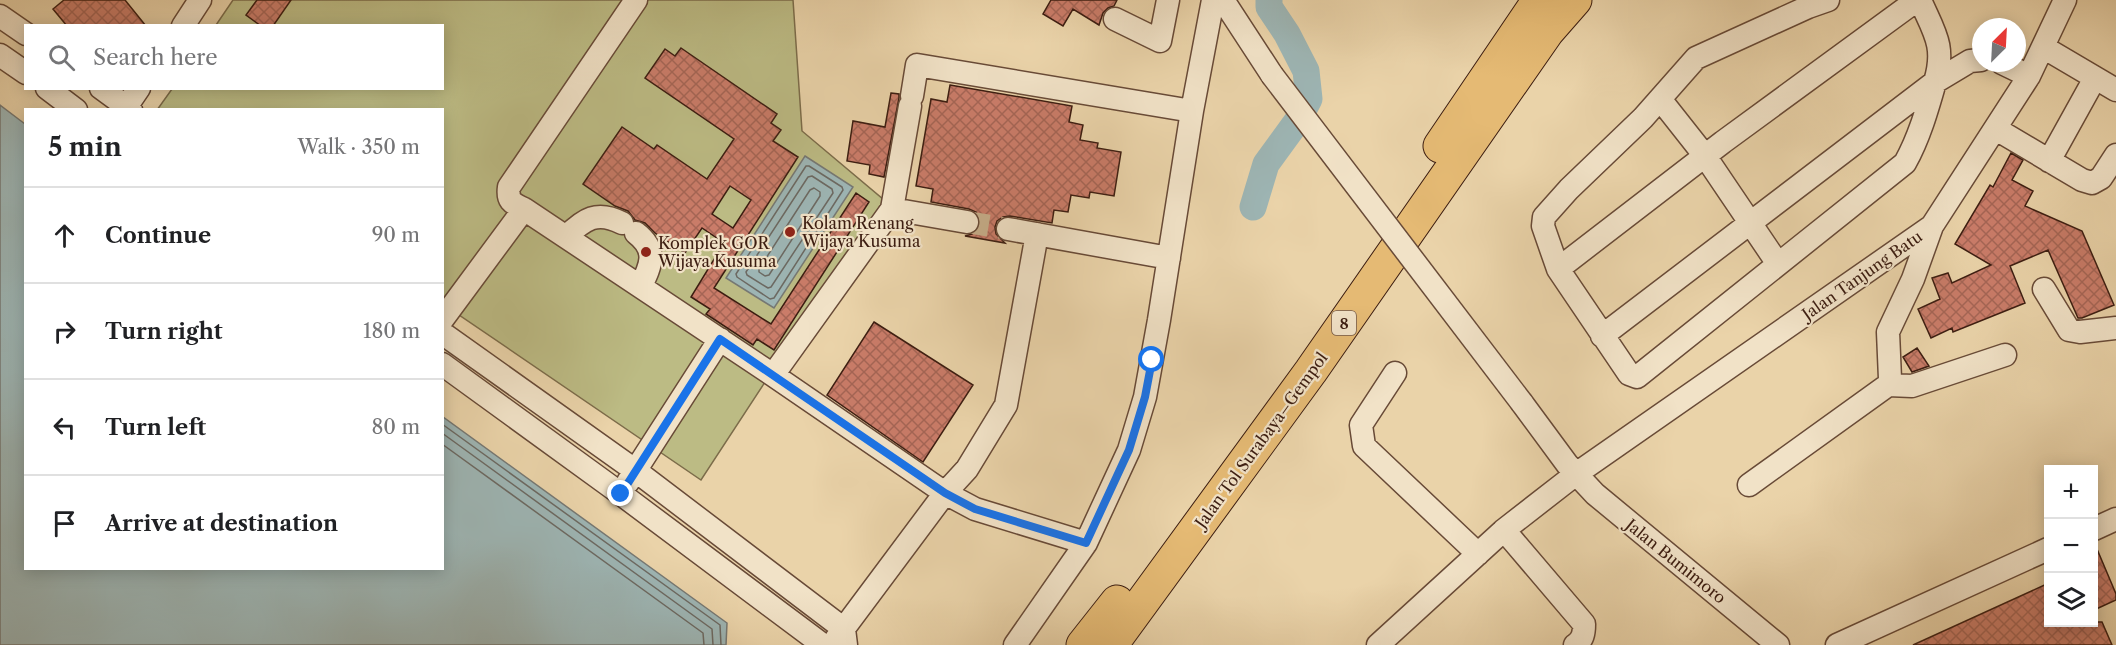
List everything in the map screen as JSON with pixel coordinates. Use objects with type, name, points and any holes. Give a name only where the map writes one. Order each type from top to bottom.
[{"type":"highway","name":"Jalan Tol Surabaya–Gempol","points":[[1083,645],[1298,355],[1539,0]]},
{"type":"highway","name":"Jalan Tol Surabaya–Gempol","points":[[1111,645],[1311,371],[1547,32],[1575,0]]},
{"type":"street","points":[[184,24],[200,0]]},
{"type":"street","points":[[636,0],[509,187],[508,197],[512,203],[720,339],[945,493],[975,509],[1086,543]]},
{"type":"street","points":[[1115,19],[1160,41],[1168,0]]},
{"type":"street","points":[[1015,645],[1086,543],[1129,450],[1145,397],[1192,111],[1213,0]]},
{"type":"street","name":"Jalan Bumimoro","points":[[1223,0],[1272,75],[1576,474],[1595,494],[1778,645]]},
{"type":"street","points":[[1558,269],[1705,156],[1919,0],[1939,42],[1941,56],[1935,82],[1913,148],[1905,163],[1637,377],[1629,374],[1558,269],[1543,226],[1544,217],[1569,189],[1643,118],[1696,58],[1828,0]]},
{"type":"street","name":"Jalan Tanjung Batu","points":[[1378,645],[1504,530],[1576,474],[1932,226],[2029,76],[2065,0]]},
{"type":"street","points":[[0,16],[24,33]]},
{"type":"street","points":[[2043,47],[2116,90]]},
{"type":"street","points":[[0,55],[24,72]]},
{"type":"street","points":[[1602,336],[1935,82],[1972,61]]},
{"type":"street","points":[[773,375],[892,209],[917,65],[1192,111]]},
{"type":"street","points":[[2021,72],[2029,76]]},
{"type":"street","points":[[2049,161],[2095,78]]},
{"type":"street","points":[[50,90],[73,108]]},
{"type":"street","points":[[105,90],[130,104]]},
{"type":"street","points":[[1660,99],[1705,156],[1778,264]]},
{"type":"street","points":[[1996,129],[2082,180],[2092,183],[2101,178],[2116,155]]},
{"type":"street","points":[[444,317],[524,209]]},
{"type":"street","points":[[892,209],[967,222]]},
{"type":"street","points":[[566,237],[581,223],[596,216],[610,217],[629,228],[645,240],[650,251],[650,267],[640,286]]},
{"type":"street","points":[[1749,485],[1888,385],[1890,379],[1888,332],[1913,279],[1932,226]]},
{"type":"street","points":[[1008,229],[1169,258]]},
{"type":"street","points":[[444,334],[636,471],[841,640],[945,493],[967,469],[1006,405],[1037,234]]},
{"type":"street","points":[[2044,289],[2069,330],[2080,332],[2116,328]]},
{"type":"street","points":[[621,494],[720,339]]},
{"type":"street","points":[[1888,385],[1912,386],[2005,355]]},
{"type":"street","points":[[444,365],[823,645]]},
{"type":"street","points":[[1395,373],[1361,425],[1364,446],[1478,554]]},
{"type":"street","points":[[500,406],[516,385]]},
{"type":"street","points":[[2098,527],[2116,519]]},
{"type":"street","points":[[1504,530],[1584,624],[1580,642],[1575,645]]},
{"type":"street","points":[[1837,645],[2044,551]]},
{"type":"shaded area","name":"Komplek GOR Wijaya Kusuma","points":[[233,0],[793,0],[802,131],[884,200],[701,480],[444,305],[444,108],[158,108],[171,90],[444,90],[444,24],[217,24]]},
{"type":"water","points":[[0,105],[24,123],[24,570],[444,570],[444,418],[727,623],[726,645],[0,645]]},
{"type":"water","name":"Kolam Renang Wijaya Kusuma","points":[[805,156],[853,187],[774,308],[726,278]]},
{"type":"building","points":[[64,0],[125,0],[144,24],[65,24],[53,9]]},
{"type":"building","points":[[257,0],[291,0],[274,24],[258,24],[246,15]]},
{"type":"building","points":[[1051,0],[1117,0],[1114,6],[1103,13],[1099,25],[1073,9],[1063,26],[1043,14]]},
{"type":"building","points":[[681,48],[777,114],[771,123],[781,130],[773,141],[798,157],[714,288],[771,324],[856,193],[869,202],[774,350],[757,339],[753,345],[706,314],[710,309],[691,297],[724,243],[702,228],[685,253],[655,233],[645,223],[635,220],[628,211],[615,206],[583,184],[622,127],[654,149],[657,145],[707,179],[734,139],[645,78],[665,49],[675,56]],"holes":[[[730,186],[751,200],[733,228],[712,214]]]},
{"type":"building","points":[[950,85],[1072,106],[1069,122],[1083,125],[1080,140],[1098,143],[1097,148],[1121,152],[1114,196],[1090,192],[1089,198],[1071,195],[1068,212],[1054,210],[1052,223],[1010,216],[1003,217],[997,221],[995,227],[996,234],[1005,243],[965,236],[978,230],[980,218],[976,212],[931,202],[933,189],[916,186],[931,99],[947,102]]},
{"type":"building","points":[[891,93],[899,94],[899,98],[884,177],[869,174],[870,165],[847,161],[853,121],[885,127]]},
{"type":"building","points":[[2011,153],[2023,160],[2012,180],[2033,191],[2025,206],[2082,231],[2114,305],[2078,318],[2048,250],[2010,266],[2025,303],[1953,332],[1952,328],[1931,338],[1918,309],[1940,299],[1932,278],[1948,273],[1952,283],[1991,265],[1955,244],[1990,185],[1993,187]]},
{"type":"building","points":[[874,322],[973,385],[923,462],[827,395]]},
{"type":"building","points":[[1917,348],[1929,366],[1912,372],[1903,357]]},
{"type":"building","points":[[2098,551],[2116,594],[2116,600],[2098,608]]},
{"type":"building","points":[[2044,585],[2044,627],[2098,627],[2098,622],[2102,622],[2112,645],[1913,645]]},
{"type":"waterway","points":[[1253,207],[1266,164],[1298,120],[1309,99],[1306,71],[1287,34],[1269,7],[1269,0]]},
{"type":"tunnel","points":[[967,222],[1008,229]]},
{"type":"place","name":"Kolam Renang Wijaya Kusuma","points":[[790,232]]},
{"type":"place","name":"Komplek GOR Wijaya Kusuma","points":[[646,252]]},
{"type":"route","points":[[621,494],[720,339],[945,493],[975,509],[1086,543],[1129,450],[1145,397],[1152,360]]}]
